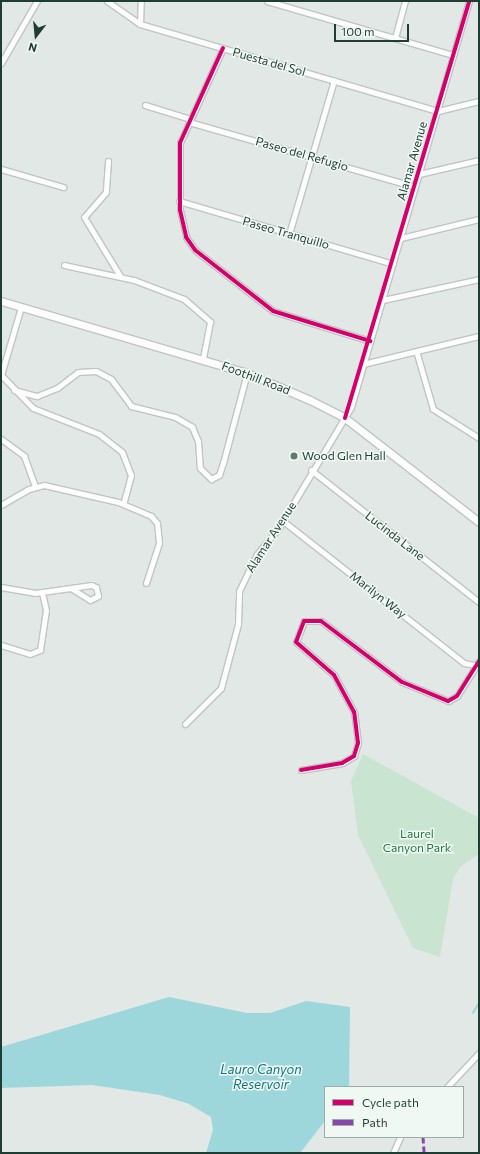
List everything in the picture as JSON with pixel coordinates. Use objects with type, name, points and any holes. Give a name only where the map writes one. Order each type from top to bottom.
[{"type":"main road","name":"Foothill Road","points":[[1,300],[247,373],[345,418],[479,522]]},
{"type":"street","points":[[1,63],[36,1]]},
{"type":"street","name":"Puesta del Sol","points":[[107,1],[140,24],[438,111]]},
{"type":"street","points":[[140,24],[141,1]]},
{"type":"street","points":[[267,1],[454,55]]},
{"type":"street","points":[[395,38],[406,1]]},
{"type":"street","name":"Alamar Avenue","points":[[185,724],[221,688],[238,624],[239,591],[257,554],[283,521],[311,470],[345,418],[383,300],[469,1]]},
{"type":"street","points":[[223,48],[189,120],[179,152],[179,201],[182,230],[192,246],[266,306],[284,315],[370,341]]},
{"type":"street","points":[[289,234],[334,80]]},
{"type":"street","points":[[438,111],[479,101]]},
{"type":"street","name":"Paseo del Refugio","points":[[145,105],[189,120],[415,187]]},
{"type":"street","points":[[419,174],[479,160]]},
{"type":"street","points":[[108,161],[106,192],[86,212],[86,219],[120,276]]},
{"type":"street","points":[[1,169],[63,187]]},
{"type":"street","name":"Paseo Tranquillo","points":[[179,201],[393,264]]},
{"type":"street","points":[[401,238],[479,219]]},
{"type":"street","points":[[64,264],[120,276],[176,295],[205,314],[211,326],[203,359]]},
{"type":"street","points":[[383,300],[479,279]]},
{"type":"street","points":[[22,307],[1,375],[14,390],[41,413],[99,434],[122,452],[131,475],[123,504]]},
{"type":"street","points":[[363,364],[417,354],[479,336]]},
{"type":"street","points":[[417,354],[433,409],[479,438]]},
{"type":"street","points":[[14,390],[37,396],[57,388],[78,372],[96,371],[111,379],[131,406],[175,417],[192,427],[198,441],[200,468],[211,479],[219,475],[247,373]]},
{"type":"street","points":[[1,439],[24,456],[35,486]]},
{"type":"street","name":"Lucinda Lane","points":[[311,470],[479,602]]},
{"type":"street","points":[[1,506],[35,486],[44,485],[123,504],[151,516],[157,523],[159,543],[146,584]]},
{"type":"street","name":"Marilyn Way","points":[[283,521],[464,663],[474,665]]},
{"type":"street","points":[[1,587],[42,592],[91,585],[96,587],[98,596],[90,600],[71,588]]},
{"type":"street","points":[[1,645],[30,654],[40,650],[46,610],[42,592]]},
{"type":"street","points":[[301,770],[342,763],[354,756],[358,743],[354,712],[334,675],[296,642],[304,621],[321,621],[402,682],[448,701],[456,696],[474,665],[479,661]]},
{"type":"street","points":[[448,1086],[479,1053]]},
{"type":"street","points":[[393,1153],[400,1138]]},
{"type":"green space","name":"Laurel Canyon Park","points":[[363,754],[479,818],[479,854],[460,867],[453,879],[440,957],[413,948],[358,835],[351,781]]},
{"type":"water","name":"Lauro Canyon Reservoir","points":[[169,997],[247,1013],[270,1013],[306,1001],[350,1007],[349,1086],[324,1086],[324,1122],[300,1153],[206,1153],[213,1130],[211,1117],[189,1104],[160,1095],[92,1085],[1,1088],[1,1047]]},
{"type":"waterway","points":[[473,1013],[479,1003]]},
{"type":"marked path","points":[[423,1138],[424,1153]]},
{"type":"cycle path","points":[[345,418],[469,1]]},
{"type":"cycle path","points":[[223,48],[180,143],[180,210],[186,237],[195,250],[273,311],[370,341]]},
{"type":"cycle path","points":[[301,770],[342,763],[354,756],[358,743],[354,712],[334,675],[296,642],[304,621],[321,621],[402,682],[448,701],[457,696],[479,661]]},
{"type":"place","name":"Wood Glen Hall","points":[[294,456]]}]
